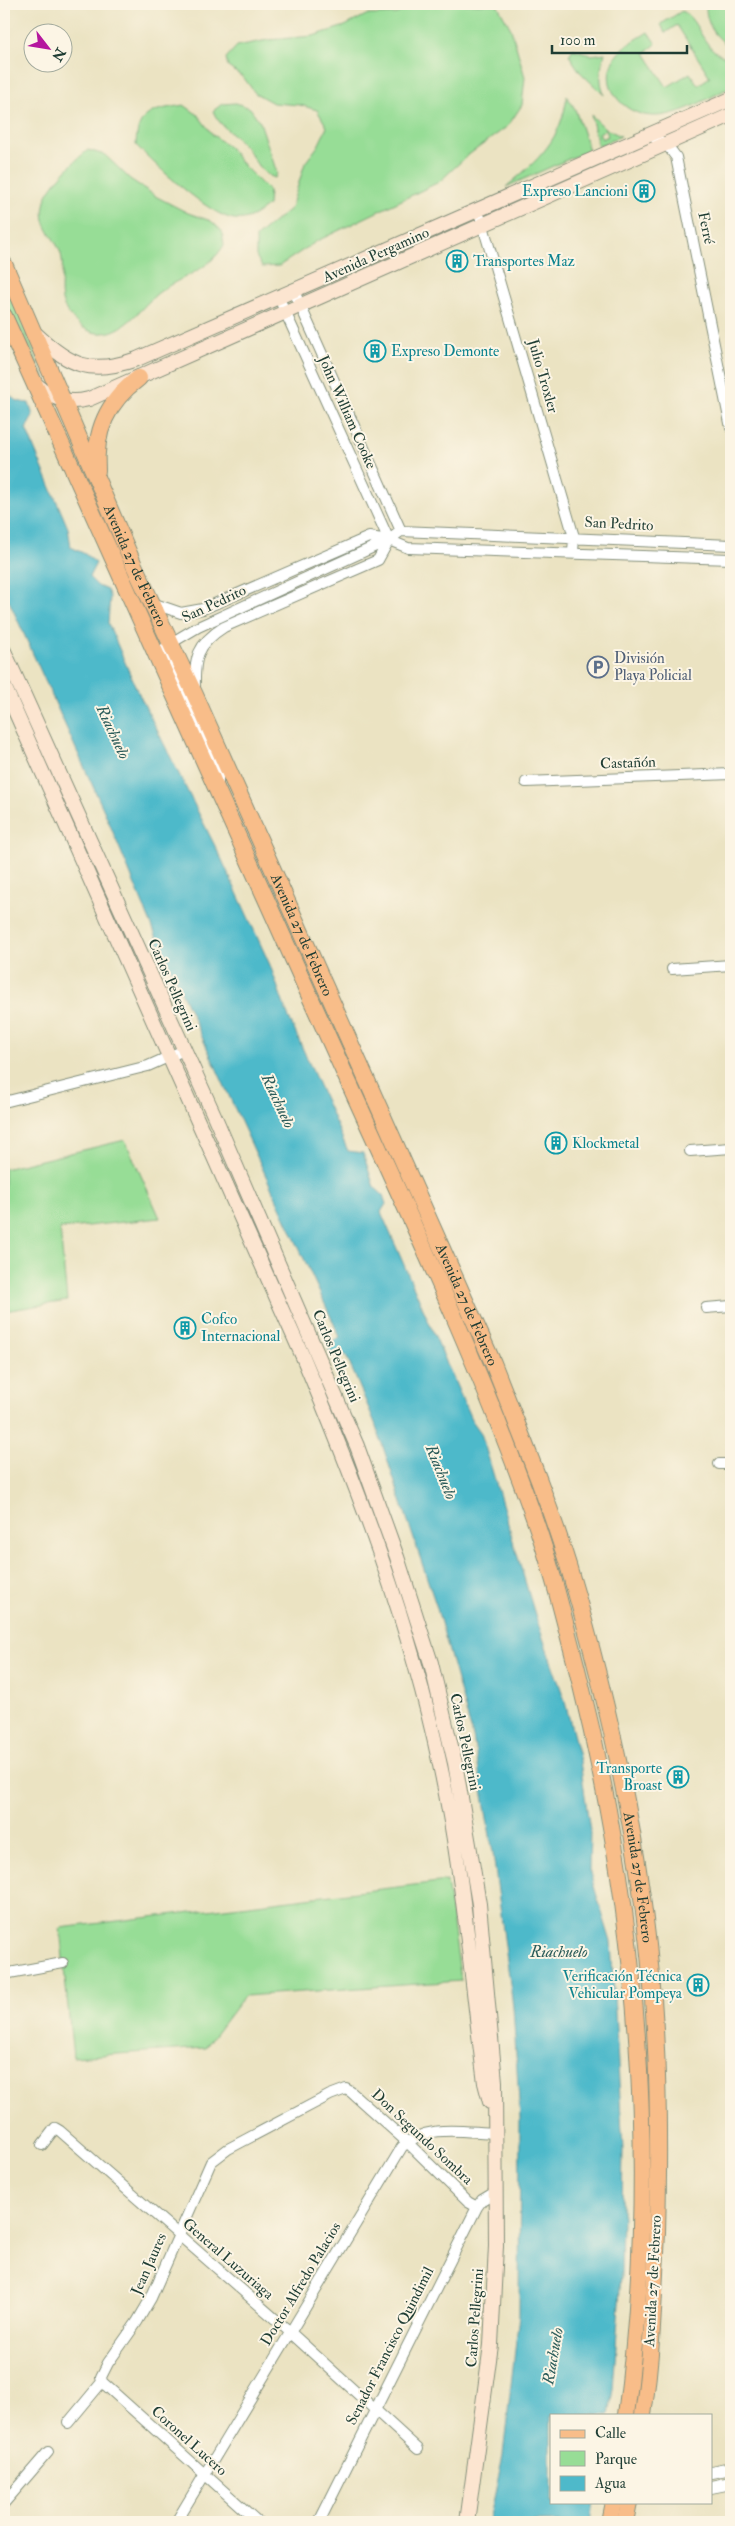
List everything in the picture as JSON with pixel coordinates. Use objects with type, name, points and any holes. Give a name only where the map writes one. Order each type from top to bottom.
[{"type":"main road","name":"Avenida Pergamino","points":[[36,334],[54,352],[76,364],[86,367],[114,367],[137,359],[293,289],[731,99]]},
{"type":"main road","name":"Avenida Pergamino","points":[[64,402],[89,399],[139,378],[731,115]]},
{"type":"main road","name":"Avenida 27 de Febrero","points":[[4,264],[36,334],[99,486],[195,695],[493,1363],[535,1468],[567,1563],[585,1626],[626,1801],[647,1939],[653,1999],[658,2108],[654,2290],[642,2414]]},
{"type":"main road","name":"Avenida 27 de Febrero","points":[[4,316],[395,1186],[392,1200],[406,1231],[415,1232],[487,1394],[533,1514],[558,1596],[555,1609],[561,1630],[568,1631],[608,1802],[634,1984],[642,2115],[640,2274],[634,2355],[626,2414]]},
{"type":"main road","points":[[99,486],[96,450],[104,416],[119,395],[139,378]]},
{"type":"main road","points":[[34,383],[46,393],[64,402]]},
{"type":"main road","name":"Carlos Pellegrini","points":[[4,651],[184,1050],[366,1468],[428,1655],[454,1763],[479,1904],[495,2082],[494,2116],[497,2191],[490,2345],[467,2522]]},
{"type":"main road","name":"Carlos Pellegrini","points":[[4,686],[303,1357],[364,1507],[412,1651],[440,1765],[454,1833],[465,1905],[485,2083],[494,2116]]},
{"type":"main road","points":[[415,1232],[431,1225]]},
{"type":"main road","points":[[568,1631],[585,1626]]},
{"type":"main road","points":[[608,1802],[626,1801]]},
{"type":"main road","points":[[609,2522],[613,2504]]},
{"type":"main road","points":[[625,2522],[629,2504]]},
{"type":"street","points":[[650,135],[667,145]]},
{"type":"street","name":"Ferré","points":[[667,145],[676,157],[731,428]]},
{"type":"street","name":"Julio Troxler","points":[[478,209],[574,537],[573,552]]},
{"type":"street","name":"John William Cooke","points":[[293,289],[401,531]]},
{"type":"street","name":"John William Cooke","points":[[278,296],[389,540]]},
{"type":"street","name":"San Pedrito","points":[[170,642],[389,540],[401,531],[731,545]]},
{"type":"street","name":"San Pedrito","points":[[151,602],[168,610],[193,612],[213,606],[370,537],[389,540],[408,548],[573,552],[731,559]]},
{"type":"street","name":"San Pedrito","points":[[195,695],[195,662],[198,652],[214,634],[224,627],[378,560],[389,540]]},
{"type":"street","points":[[170,642],[165,651],[218,769],[218,789]]},
{"type":"street","name":"Castañón","points":[[526,782],[731,774]]},
{"type":"street","points":[[672,969],[731,966]]},
{"type":"street","points":[[4,1102],[148,1066],[184,1050]]},
{"type":"street","points":[[690,1150],[731,1148]]},
{"type":"street","points":[[706,1308],[731,1306]]},
{"type":"street","points":[[719,1464],[731,1464]]},
{"type":"street","points":[[4,1974],[63,1963]]},
{"type":"street","name":"Don Segundo Sombra","points":[[346,2089],[407,2142],[468,2202],[477,2207]]},
{"type":"street","name":"Jean Jaures","points":[[68,2423],[102,2382],[101,2377],[108,2363],[145,2309],[211,2162],[219,2154],[330,2095],[346,2089]]},
{"type":"street","name":"General Luzuriaga","points":[[42,2145],[52,2130],[55,2128],[60,2131],[290,2332],[418,2449]]},
{"type":"street","name":"Doctor Alfredo Palacios","points":[[176,2522],[395,2156],[407,2142],[430,2131],[495,2133]]},
{"type":"street","name":"Senador Francisco Quindimil","points":[[318,2522],[477,2207],[482,2200],[497,2191]]},
{"type":"street","name":"Coronel Lucero","points":[[102,2382],[258,2522]]},
{"type":"street","points":[[4,2503],[48,2452]]},
{"type":"street","points":[[712,2472],[731,2468]]},
{"type":"street","points":[[712,2487],[731,2483]]},
{"type":"green space","points":[[421,4],[497,4],[511,29],[525,77],[522,105],[508,126],[467,156],[439,182],[317,241],[279,266],[262,267],[256,256],[256,237],[291,208],[305,163],[318,146],[327,127],[317,110],[300,105],[273,103],[255,93],[244,78],[228,67],[226,58],[237,46],[268,40],[313,36],[345,26],[366,15],[396,14]]},
{"type":"green space","points":[[706,4],[731,4],[731,47],[720,39],[709,24]]},
{"type":"green space","points":[[682,11],[694,22],[713,50],[731,59],[731,87],[675,113],[656,116],[635,112],[618,100],[610,82],[610,72],[616,56],[629,44],[648,32],[656,44],[645,53],[667,87],[690,73],[698,85],[710,77],[677,25],[665,33],[661,24]]},
{"type":"green space","points":[[573,49],[592,55],[605,53],[601,74],[604,95],[580,72],[569,55]]},
{"type":"green space","points":[[567,96],[575,109],[589,150],[506,187],[547,148],[560,125]]},
{"type":"green space","points":[[236,103],[250,108],[260,122],[277,173],[275,178],[269,176],[261,169],[244,145],[223,125],[213,111],[222,104]]},
{"type":"green space","points":[[184,105],[198,115],[212,134],[229,147],[244,166],[269,191],[268,205],[261,211],[244,219],[224,216],[182,188],[136,145],[137,133],[144,118],[164,108]]},
{"type":"green space","points":[[591,115],[606,129],[599,133],[602,139],[608,136],[606,130],[621,136],[598,146]]},
{"type":"green space","points":[[88,150],[105,155],[130,179],[157,197],[188,213],[211,221],[222,231],[224,245],[218,254],[202,267],[158,293],[133,318],[111,332],[103,333],[90,331],[78,324],[64,306],[61,294],[61,254],[45,224],[43,210],[47,195],[57,181]]},
{"type":"green space","points":[[4,275],[46,381],[19,327],[11,318],[4,302]]},
{"type":"green space","points":[[125,1140],[160,1218],[60,1229],[67,1301],[4,1311],[4,1169]]},
{"type":"green space","points":[[447,1881],[461,1981],[244,1996],[205,2048],[73,2057],[60,1928]]},
{"type":"water","name":"Riachuelo","points":[[4,384],[13,398],[29,403],[33,416],[26,429],[68,528],[71,547],[85,554],[96,563],[89,577],[98,586],[107,590],[110,597],[108,623],[137,690],[222,860],[270,965],[286,1011],[348,1151],[363,1153],[374,1187],[383,1195],[386,1204],[381,1212],[471,1419],[481,1433],[536,1618],[564,1698],[580,1761],[590,1831],[589,1870],[611,1942],[623,2150],[621,2275],[613,2389],[609,2414],[550,2414],[550,2504],[594,2504],[591,2522],[489,2522],[503,2455],[519,2315],[520,2117],[513,2007],[493,1853],[473,1737],[436,1605],[375,1423],[346,1355],[329,1352],[329,1345],[340,1337],[162,950],[105,813],[4,590]]},
{"type":"place","name":"Expreso Lancioni","points":[[644,191]]},
{"type":"place","name":"Transportes Maz","points":[[457,261]]},
{"type":"place","name":"Expreso Demonte","points":[[375,351]]},
{"type":"place","name":"División Playa Policial","points":[[598,667]]},
{"type":"place","name":"Klockmetal","points":[[556,1143]]},
{"type":"place","name":"Cofco Internacional","points":[[185,1328]]},
{"type":"place","name":"Transporte Broast","points":[[678,1777]]},
{"type":"place","name":"Verificación Técnica Vehicular Pompeya","points":[[698,1985]]}]
